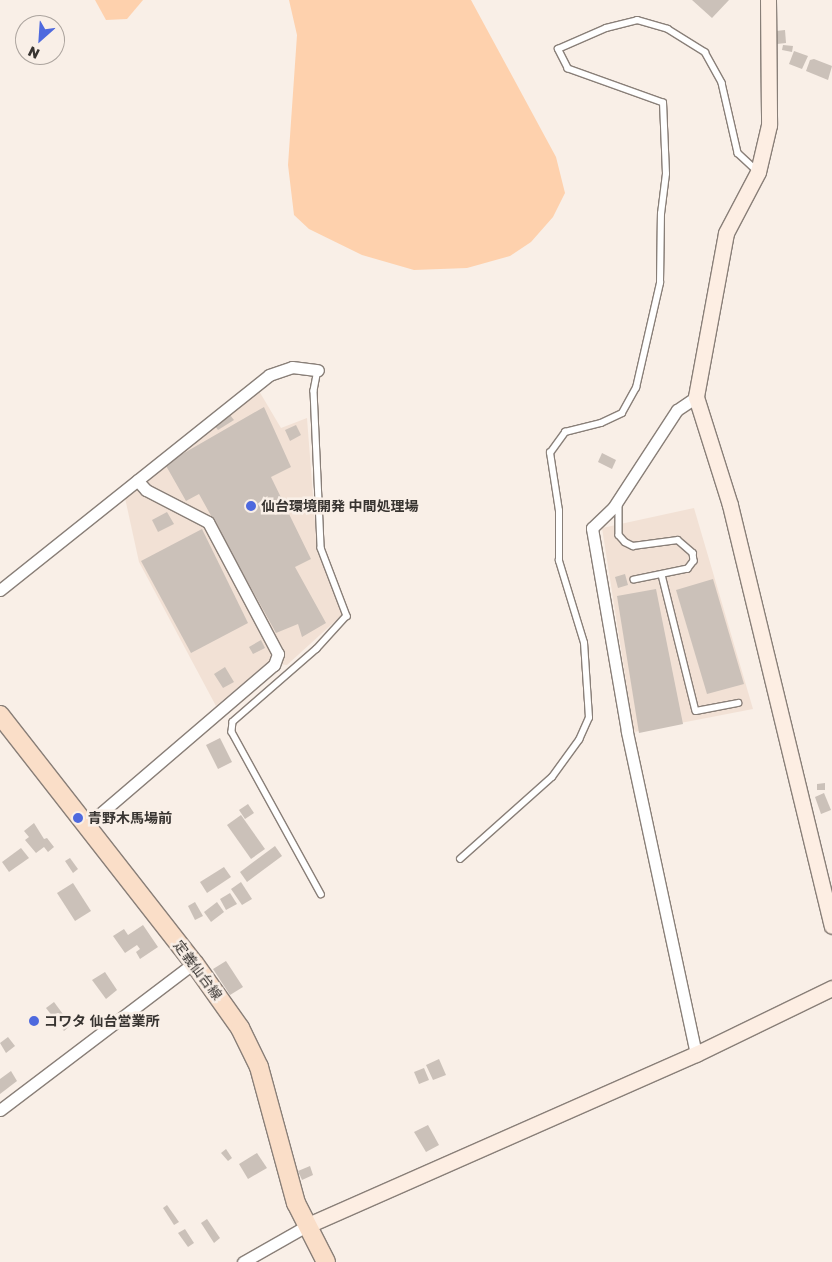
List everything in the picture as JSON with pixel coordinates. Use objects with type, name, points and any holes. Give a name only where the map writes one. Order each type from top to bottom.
[{"type":"main road","name":"定義仙台線","points":[[0,715],[194,963],[240,1028],[259,1067],[296,1203],[326,1262]]},
{"type":"street","points":[[768,0],[770,125],[758,172],[726,233],[696,397],[730,504],[829,900],[832,926]]},
{"type":"street","points":[[0,590],[269,375],[292,368],[318,370]]},
{"type":"street","points":[[696,397],[677,410],[619,499],[592,528],[627,731],[696,1054]]},
{"type":"street","points":[[87,826],[274,665],[278,654],[208,522],[146,490],[137,480]]},
{"type":"street","points":[[0,1110],[194,963]]},
{"type":"street","points":[[244,1262],[308,1225],[696,1054],[832,988]]},
{"type":"lane","points":[[460,859],[552,777],[579,740],[589,718],[584,644],[559,561],[559,511],[550,453],[565,432],[601,423],[622,413],[636,388],[660,283],[661,214],[666,174],[663,103],[568,70],[558,48],[606,28],[637,20],[668,29],[705,52],[722,83],[738,153],[758,172]]},
{"type":"lane","points":[[318,370],[314,391],[322,548],[347,616],[317,649],[233,722],[232,732],[321,894]]},
{"type":"lane","points":[[619,499],[618,530],[625,542],[634,546],[678,540],[693,553],[694,561],[688,569],[634,580]]},
{"type":"lane","points":[[662,575],[696,711],[738,703]]},
{"type":"shaded area","points":[[95,0],[143,0],[127,19],[106,20]]},
{"type":"shaded area","points":[[289,0],[471,0],[556,157],[565,193],[553,217],[531,242],[510,256],[467,268],[414,270],[362,255],[309,229],[294,215],[288,165],[297,35]]},
{"type":"shaded area","points":[[259,391],[281,428],[307,418],[317,548],[342,615],[287,665],[267,663],[216,706],[139,562],[125,498]]},
{"type":"shaded area","points":[[694,508],[753,709],[634,732],[602,528]]},
{"type":"building","points":[[692,0],[729,0],[712,18]]},
{"type":"building","points":[[785,30],[786,43],[777,44],[776,31]]},
{"type":"building","points":[[783,45],[793,46],[792,52],[782,50]]},
{"type":"building","points":[[794,51],[808,56],[802,69],[789,64]]},
{"type":"building","points":[[814,59],[832,66],[828,80],[806,71],[810,60]]},
{"type":"building","points":[[264,407],[291,467],[271,477],[311,559],[295,567],[326,623],[302,637],[298,624],[276,633],[199,494],[186,501],[165,464]]},
{"type":"building","points":[[230,415],[234,420],[218,430],[215,426]]},
{"type":"building","points":[[296,425],[301,435],[290,441],[285,430]]},
{"type":"building","points":[[602,453],[616,460],[612,469],[598,462]]},
{"type":"building","points":[[167,512],[174,524],[158,532],[152,520]]},
{"type":"building","points":[[202,529],[248,623],[191,653],[141,561]]},
{"type":"building","points":[[625,574],[628,585],[618,588],[615,577]]},
{"type":"building","points":[[713,579],[744,684],[707,694],[676,590]]},
{"type":"building","points":[[656,589],[683,724],[639,733],[617,596]]},
{"type":"building","points":[[261,640],[265,648],[253,654],[249,647]]},
{"type":"building","points":[[225,667],[234,682],[223,688],[214,674]]},
{"type":"building","points":[[220,738],[232,762],[218,769],[206,745]]},
{"type":"building","points":[[825,783],[825,790],[817,790],[817,784]]},
{"type":"building","points":[[824,793],[831,810],[821,814],[815,797]]},
{"type":"building","points":[[248,804],[254,813],[245,819],[239,810]]},
{"type":"building","points":[[241,815],[265,849],[251,859],[227,825]]},
{"type":"building","points":[[34,823],[44,839],[47,838],[54,847],[48,852],[44,847],[36,853],[25,840],[29,837],[24,831]]},
{"type":"building","points":[[275,846],[282,856],[247,882],[240,872]]},
{"type":"building","points":[[21,848],[29,858],[9,872],[2,862]]},
{"type":"building","points":[[70,858],[78,869],[73,873],[65,861]]},
{"type":"building","points":[[224,867],[231,877],[207,893],[200,882]]},
{"type":"building","points":[[241,882],[252,899],[242,905],[231,889]]},
{"type":"building","points":[[73,883],[91,911],[75,921],[57,893]]},
{"type":"building","points":[[230,893],[237,904],[226,910],[220,899]]},
{"type":"building","points":[[195,902],[203,916],[195,920],[188,906]]},
{"type":"building","points":[[217,902],[224,912],[211,922],[204,912]]},
{"type":"building","points":[[143,925],[158,947],[140,959],[136,952],[140,949],[137,945],[125,953],[113,936],[124,929],[128,935]]},
{"type":"building","points":[[226,961],[243,987],[230,995],[213,969]]},
{"type":"building","points":[[105,972],[117,990],[106,999],[92,980]]},
{"type":"building","points":[[54,1002],[71,1025],[64,1031],[46,1008]]},
{"type":"building","points":[[8,1037],[15,1046],[6,1053],[0,1043]]},
{"type":"building","points":[[439,1059],[446,1075],[433,1080],[426,1065]]},
{"type":"building","points":[[424,1068],[429,1080],[419,1084],[414,1072]]},
{"type":"building","points":[[11,1071],[17,1081],[0,1094],[0,1079]]},
{"type":"building","points":[[428,1125],[439,1145],[426,1152],[414,1132]]},
{"type":"building","points":[[226,1149],[232,1158],[228,1161],[221,1153]]},
{"type":"building","points":[[257,1153],[267,1168],[248,1179],[239,1164]]},
{"type":"building","points":[[310,1166],[313,1175],[302,1180],[298,1171]]},
{"type":"building","points":[[167,1205],[179,1222],[174,1225],[163,1208]]},
{"type":"building","points":[[207,1219],[220,1238],[214,1243],[201,1223]]},
{"type":"building","points":[[185,1229],[194,1243],[188,1247],[178,1233]]},
{"type":"place","name":"仙台環境開発 中間処理場","points":[[251,506]]},
{"type":"place","name":"青野木馬場前","points":[[78,818]]},
{"type":"place","name":"コワタ 仙台営業所","points":[[34,1021]]}]
